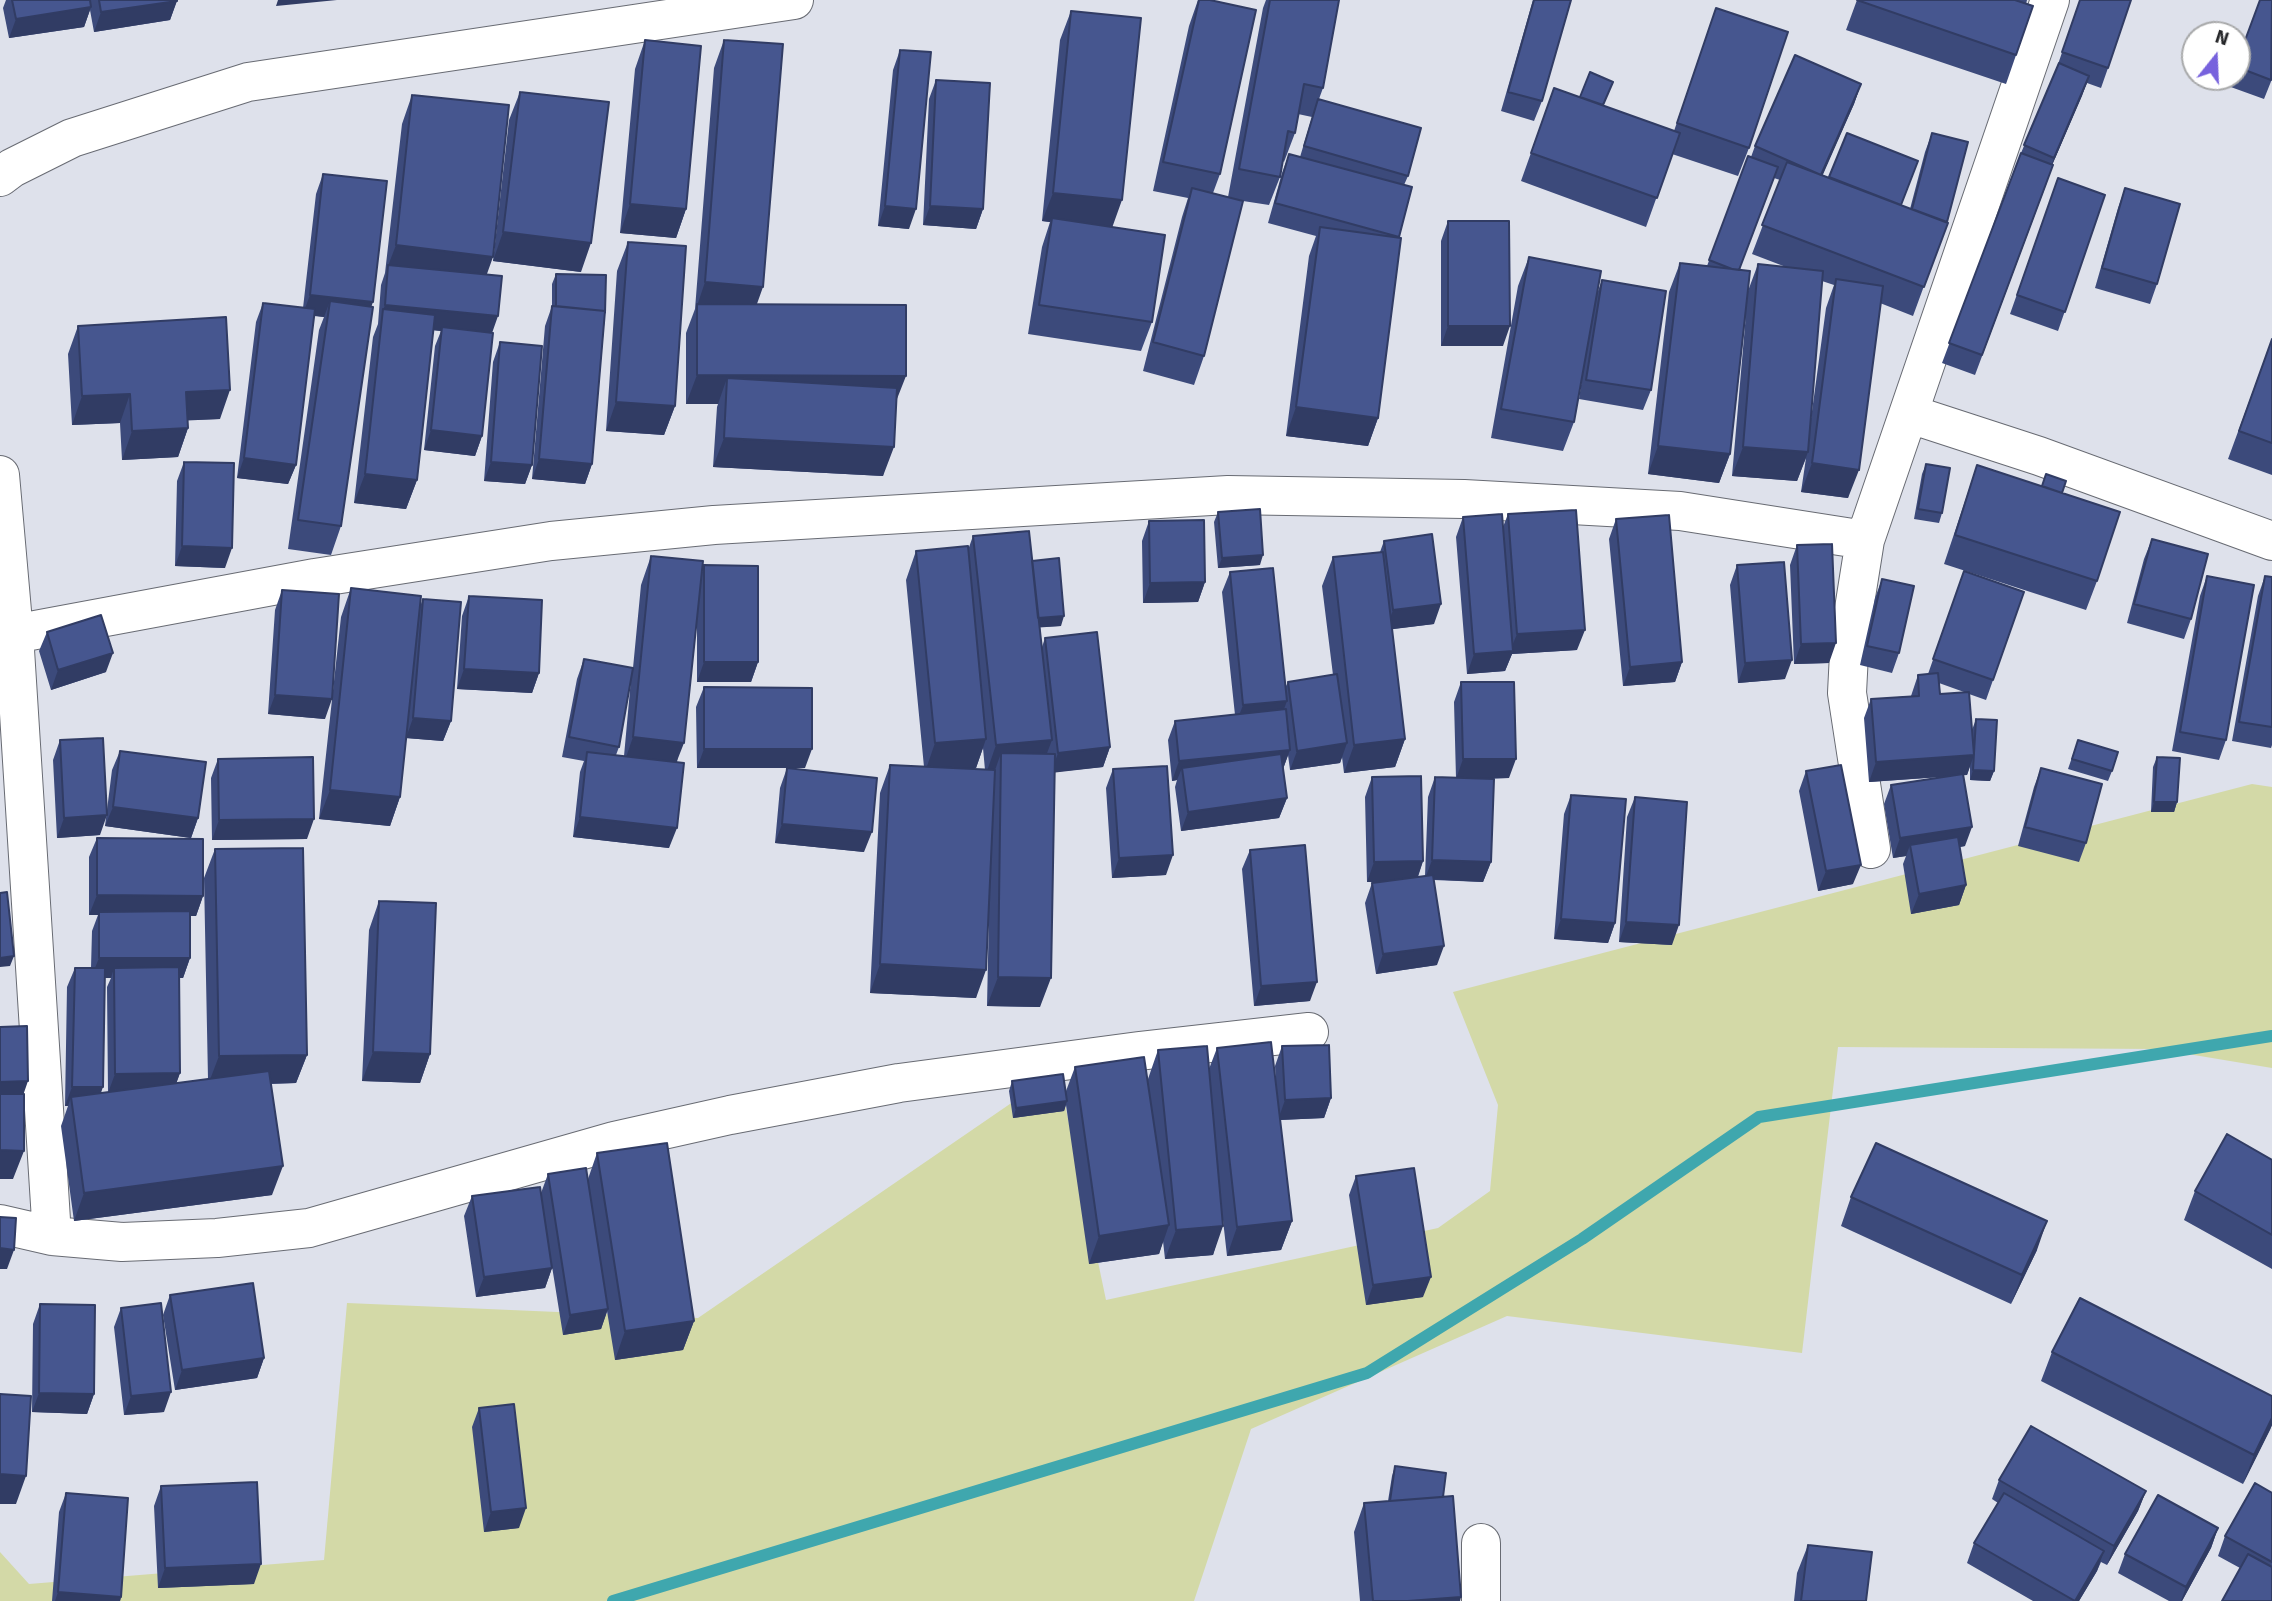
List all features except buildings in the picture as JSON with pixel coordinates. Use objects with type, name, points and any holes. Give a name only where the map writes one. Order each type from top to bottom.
[{"type":"street","points":[[4,165],[72,138],[248,82],[794,0]]},
{"type":"street","points":[[1871,849],[1847,693],[1850,635],[1865,540],[2050,0]]},
{"type":"street","points":[[1910,414],[2039,456],[2272,541]]},
{"type":"street","points":[[0,475],[14,634],[52,1236]]},
{"type":"street","points":[[14,634],[315,578],[551,541],[715,525],[1228,495],[1464,499],[1679,511],[1865,540]]},
{"type":"street","points":[[0,1224],[52,1236],[122,1242],[217,1238],[309,1228],[614,1142],[730,1115],[899,1083],[1308,1032]]},
{"type":"street","points":[[1481,1543],[1481,1601]]},
{"type":"green space","points":[[2252,784],[2272,787],[2272,1068],[2158,1049],[1838,1047],[1802,1353],[1507,1316],[1251,1429],[1194,1601],[0,1601],[0,1552],[29,1584],[324,1560],[347,1303],[698,1318],[1058,1071],[1106,1300],[1438,1228],[1490,1191],[1498,1105],[1453,992]]},
{"type":"waterway","points":[[613,1601],[1367,1373],[1582,1239],[1759,1117],[2272,1036]]}]
